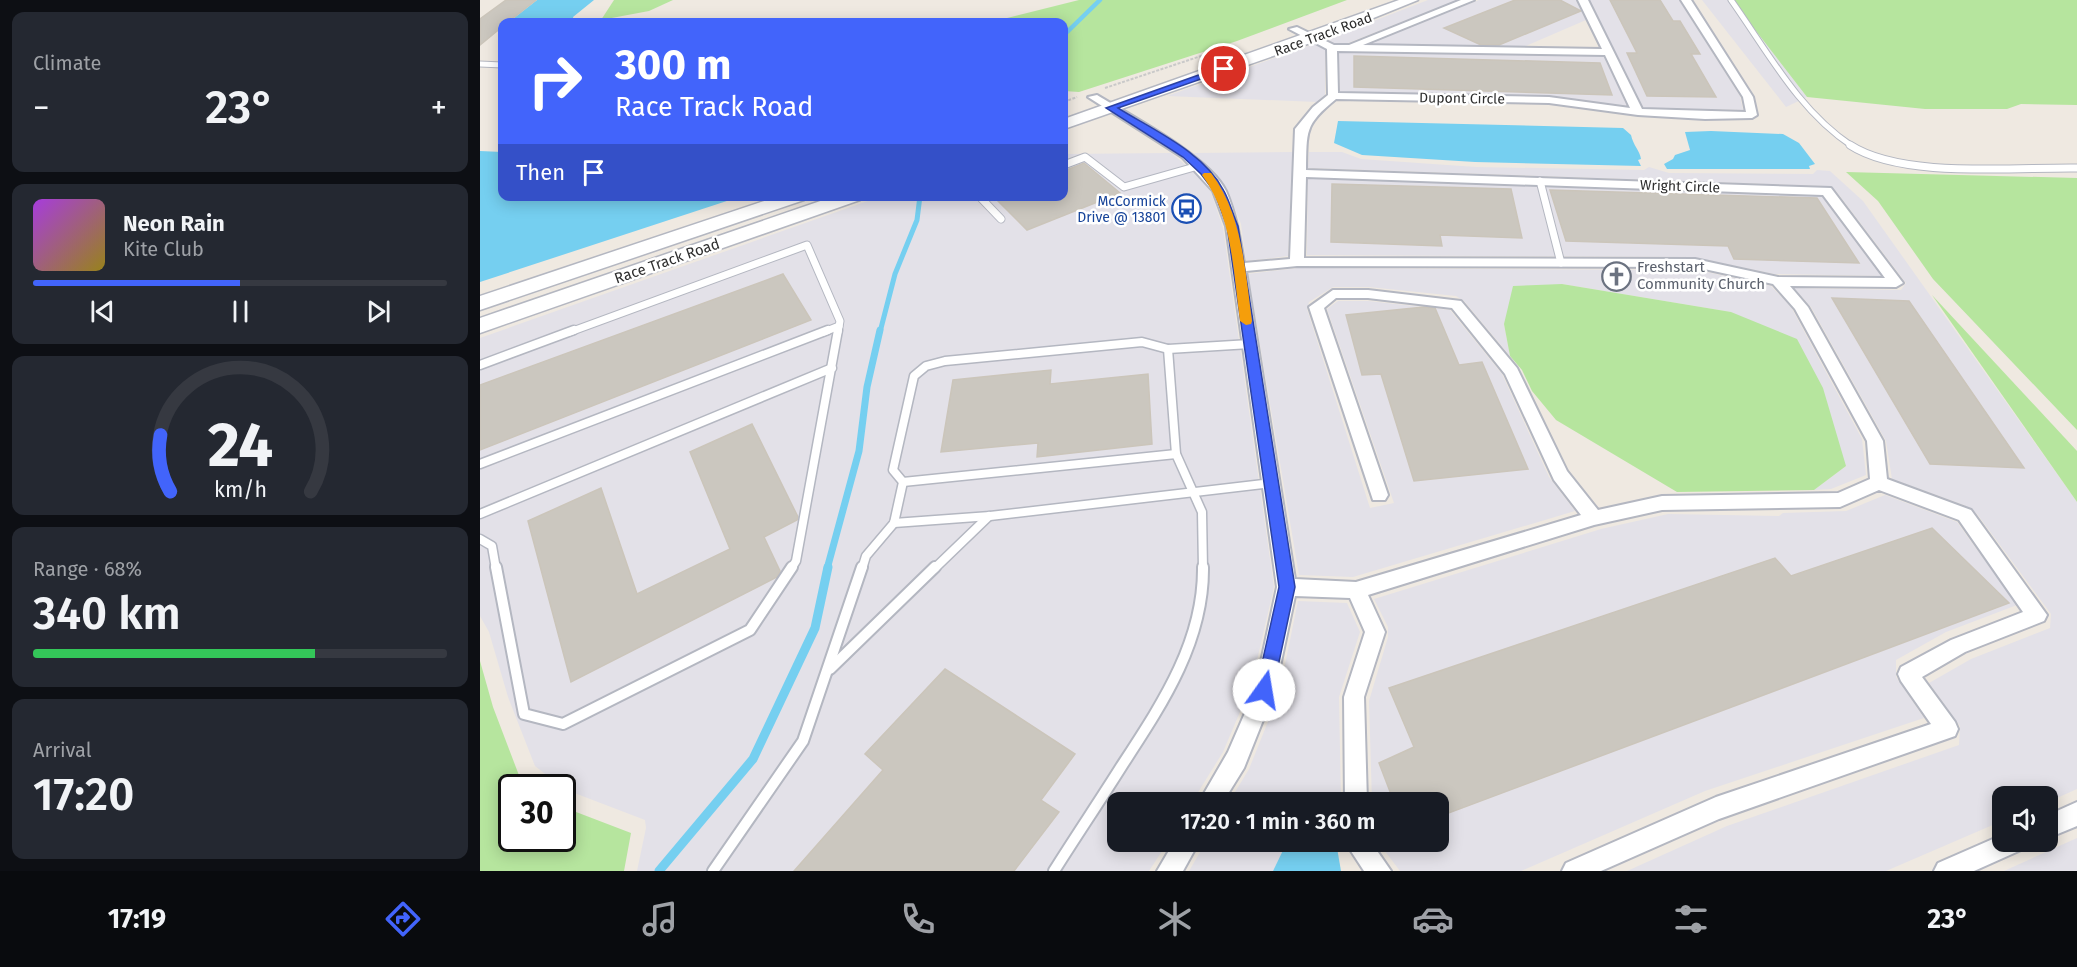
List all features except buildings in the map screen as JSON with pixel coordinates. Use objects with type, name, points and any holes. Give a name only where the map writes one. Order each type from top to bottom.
[{"type":"main road","name":"Race Track Road","points":[[1146,79],[1375,0]]},
{"type":"main road","name":"Race Track Road","points":[[1068,123],[1314,37],[1412,0]]},
{"type":"main road","name":"Race Track Road","points":[[480,303],[783,201]]},
{"type":"main road","name":"Race Track Road","points":[[480,326],[840,201]]},
{"type":"street","points":[[1346,49],[1469,0]]},
{"type":"street","points":[[1583,0],[1638,112]]},
{"type":"street","name":"Dupont Circle","points":[[1333,96],[1550,100],[1638,112],[1705,116],[1752,115],[1748,97],[1686,0]]},
{"type":"street","points":[[1294,29],[1332,48],[1609,52]]},
{"type":"street","points":[[1297,262],[1301,129],[1317,109],[1333,96],[1332,48]]},
{"type":"street","points":[[1088,96],[1186,155],[1219,190],[1232,226],[1287,587],[1264,690],[1236,760],[1216,792]]},
{"type":"street","name":"Wright Circle","points":[[1238,268],[1297,262],[1695,263],[1778,281],[1896,283],[1827,191],[1300,173]]},
{"type":"street","points":[[1778,281],[1801,307],[1875,441],[1880,483]]},
{"type":"street","points":[[1379,495],[1316,307],[1333,294],[1368,294],[1456,303],[1512,372],[1560,475],[1594,518]]},
{"type":"street","points":[[1287,587],[1356,590],[1594,518],[1662,503],[1840,500],[1880,483],[1965,515],[2037,615],[1958,646],[1908,674],[1947,729],[1716,808],[1574,871]]},
{"type":"street","points":[[1356,590],[1375,632],[1354,697],[1356,792]]},
{"type":"street","points":[[2058,823],[2077,814]]},
{"type":"street","points":[[1946,871],[1992,851]]},
{"type":"street","points":[[1169,871],[1181,852]]},
{"type":"street","points":[[1364,852],[1378,871]]},
{"type":"lane","points":[[1731,0],[1813,113],[1830,131],[1854,147],[1892,159],[1925,164],[2077,168]]},
{"type":"lane","points":[[480,64],[498,65]]},
{"type":"lane","points":[[1068,163],[1085,157],[1124,187],[1198,166]]},
{"type":"lane","points":[[1540,181],[1561,263]]},
{"type":"lane","points":[[984,201],[1001,219]]},
{"type":"lane","points":[[480,365],[807,245],[840,321],[796,561],[750,630],[563,724],[524,714],[492,546],[480,539]]},
{"type":"lane","points":[[480,464],[839,326]]},
{"type":"lane","points":[[903,482],[893,470],[914,376],[926,366],[945,361],[1142,342],[1168,349],[1250,344]]},
{"type":"lane","points":[[1054,871],[1163,703],[1179,671],[1194,628],[1203,575],[1202,512],[1176,454],[1168,349]]},
{"type":"lane","points":[[480,514],[831,368]]},
{"type":"lane","points":[[903,482],[1176,454]]},
{"type":"lane","points":[[713,871],[803,741],[866,556],[894,523],[903,482]]},
{"type":"lane","points":[[894,523],[990,516],[1272,483]]},
{"type":"lane","points":[[827,672],[990,516]]},
{"type":"path","points":[[1088,96],[1228,46]]},
{"type":"shaded area","points":[[1428,0],[1458,0],[1343,45],[1336,45],[1327,39]]},
{"type":"shaded area","points":[[1479,0],[1576,0],[1586,20],[1521,48],[1365,45]]},
{"type":"shaded area","points":[[1589,0],[1679,0],[1740,96],[1743,110],[1643,108]]},
{"type":"shaded area","points":[[1702,0],[1732,0],[1807,97],[1786,107]]},
{"type":"shaded area","points":[[1317,43],[1325,49],[1325,95],[1317,102],[1167,96]]},
{"type":"shaded area","points":[[1338,52],[1604,56],[1627,106],[1548,96],[1340,92]]},
{"type":"shaded area","points":[[1293,152],[1288,256],[1246,261],[1241,224],[1227,189],[1194,153]]},
{"type":"shaded area","points":[[1309,152],[1342,152],[1361,159],[1476,167],[1644,170],[1649,167],[1669,173],[1813,174],[1817,170],[1830,171],[1863,201],[2077,502],[2077,789],[2058,798],[2058,786],[1992,786],[1992,825],[1886,871],[1627,871],[1727,826],[1959,745],[1960,726],[1929,683],[1971,659],[2050,628],[2051,614],[1977,514],[1964,505],[1892,479],[1886,441],[1811,307],[1794,288],[1901,290],[1906,283],[1836,191],[1824,186],[1308,168]]},
{"type":"shaded area","points":[[1171,153],[1198,175],[1211,192],[1223,228],[1274,587],[1251,686],[1223,752],[1198,792],[1107,792],[1107,852],[1161,852],[1149,871],[637,871],[646,828],[645,820],[576,794],[576,774],[545,774],[535,766],[508,697],[489,632],[480,616],[480,338],[868,201],[1068,201],[1068,154]]},
{"type":"shaded area","points":[[1308,178],[1822,196],[1882,276],[1774,274],[1692,257],[1307,255]]},
{"type":"shaded area","points":[[1298,268],[1697,270],[1771,286],[1791,307],[1862,439],[1866,475],[1831,489],[1814,490],[1846,466],[1731,312],[1562,284],[1504,324],[1510,356],[1464,301],[1456,296],[1369,287],[1333,287],[1309,302],[1307,309],[1370,508],[1394,503],[1327,309],[1338,301],[1368,301],[1450,310],[1502,374],[1549,477],[1575,511],[1353,577],[1299,575],[1248,274]]},
{"type":"shaded area","points":[[1885,495],[1957,522],[2017,605],[1946,632],[1896,660],[1896,677],[1924,718],[1705,791],[1521,871],[1400,871],[1386,852],[1449,852],[1449,792],[1372,792],[1369,701],[1388,637],[1388,627],[1374,599],[1601,529],[1668,514],[1779,516],[1783,513],[1846,511]]},
{"type":"shaded area","points":[[1298,601],[1347,603],[1360,632],[1339,697],[1341,792],[1235,792],[1249,769],[1279,694]]},
{"type":"shaded area","points":[[2077,838],[2077,871],[2004,871],[2046,852],[2058,852],[2058,847]]},
{"type":"shaded area","points":[[1200,852],[1282,852],[1273,871],[1189,871]]},
{"type":"green space","points":[[614,0],[673,0],[649,11],[602,18]]},
{"type":"green space","points":[[1079,0],[1347,0],[1237,41],[1079,92],[1068,91],[1068,18],[1007,18]]},
{"type":"green space","points":[[1732,0],[2077,0],[2077,105],[2021,104],[2007,109],[1925,109],[1807,97]]},
{"type":"green space","points":[[1846,172],[2077,178],[2077,430],[1933,279],[1878,201]]},
{"type":"green space","points":[[1562,284],[1731,312],[1797,339],[1823,388],[1846,466],[1814,490],[1677,492],[1556,420],[1532,391],[1522,370],[1510,356],[1504,324],[1513,286]]},
{"type":"green space","points":[[1932,295],[2077,451],[2077,502]]},
{"type":"green space","points":[[480,661],[493,707],[518,774],[498,774],[498,852],[576,852],[576,812],[631,833],[624,871],[480,871]]},
{"type":"water","points":[[537,0],[594,0],[573,18],[514,18]]},
{"type":"water","points":[[1338,121],[1623,128],[1631,135],[1641,159],[1638,160],[1641,166],[1475,162],[1362,155],[1334,143]]},
{"type":"water","points":[[1685,132],[1783,134],[1799,143],[1815,164],[1809,166],[1810,169],[1667,169],[1664,164],[1673,159],[1675,155],[1690,150]]},
{"type":"water","points":[[480,151],[498,152],[498,201],[727,201],[480,282]]},
{"type":"water","points":[[1282,852],[1338,852],[1341,871],[1273,871]]},
{"type":"waterway","points":[[1068,31],[1100,0]]},
{"type":"waterway","points":[[880,332],[895,274],[917,220],[919,201]]},
{"type":"waterway","points":[[827,569],[859,451],[867,387],[880,330]]},
{"type":"waterway","points":[[659,871],[753,759],[815,628],[828,567]]},
{"type":"slow traffic","points":[[1207,175],[1219,190],[1232,226],[1246,321]]},
{"type":"place","name":"McCormick Drive @ 13801","points":[[1187,209]]},
{"type":"place","name":"Freshstart Community Church","points":[[1616,276]]},
{"type":"route","points":[[1224,69],[1111,108],[1186,155],[1205,172],[1219,190],[1232,226],[1287,587],[1264,690]]}]
